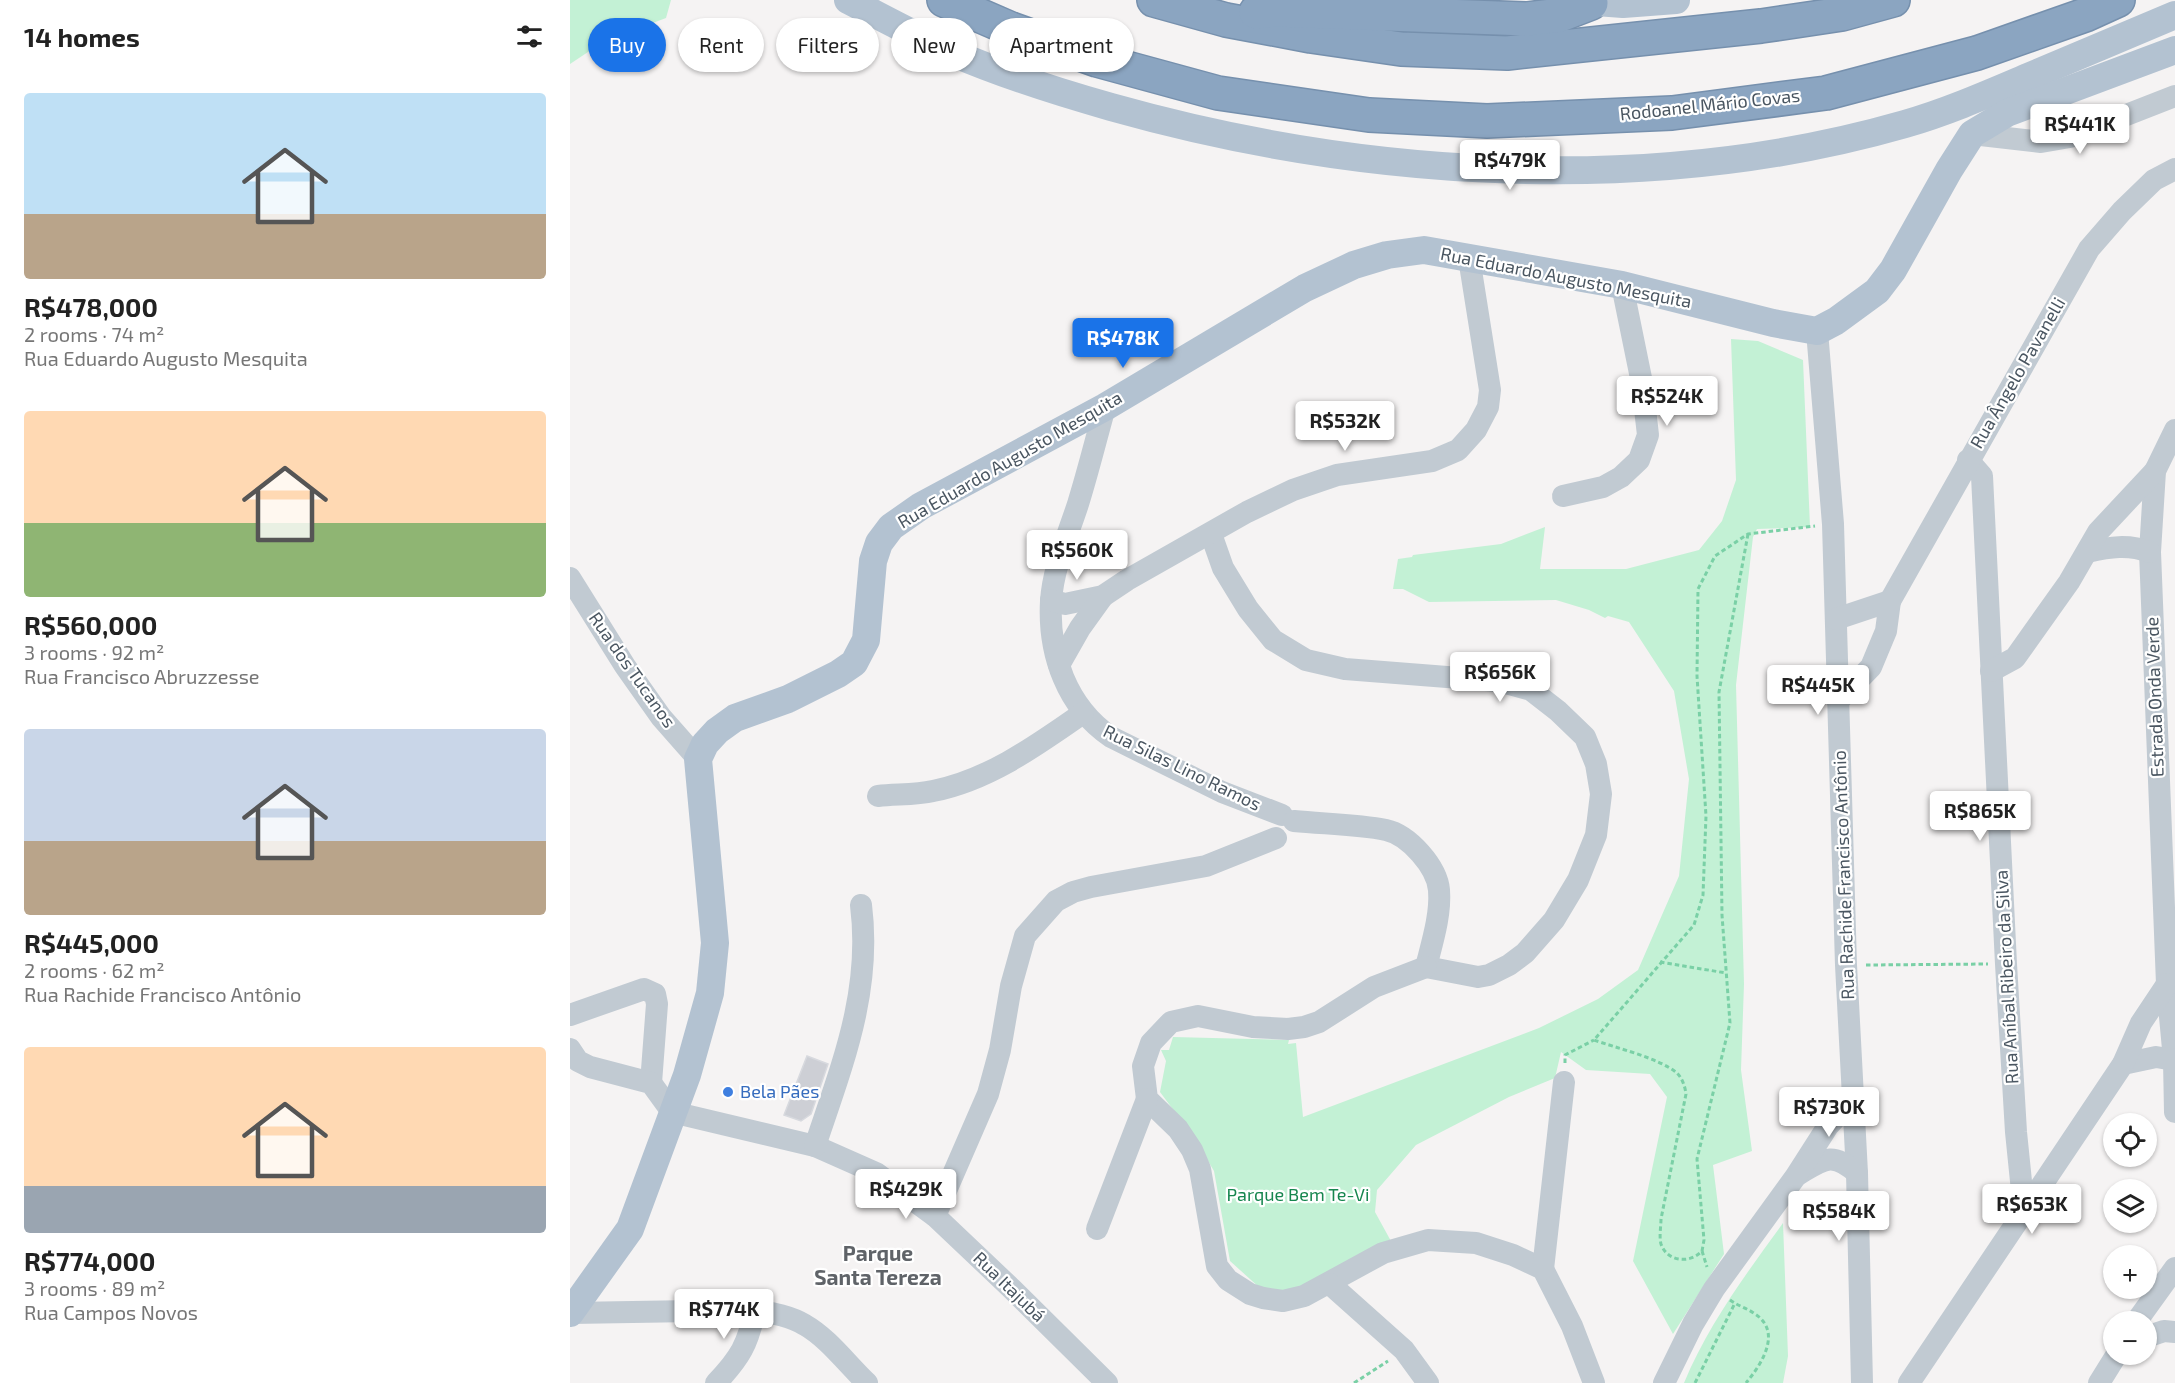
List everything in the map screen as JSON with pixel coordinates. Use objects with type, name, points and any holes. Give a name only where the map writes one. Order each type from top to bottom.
[{"type":"highway","name":"Rodoanel Mário Covas","points":[[944,0],[1011,29],[1097,60],[1218,93],[1369,115],[1487,121],[1672,113],[1826,93],[1977,52],[2085,15],[2118,0]]},
{"type":"highway","points":[[1154,0],[1226,20],[1311,36],[1401,49],[1507,53],[1761,26],[1842,14],[1893,0]]},
{"type":"highway","points":[[1226,20],[1247,13],[1275,10],[1527,19],[1560,15],[1579,1]]},
{"type":"main road","points":[[848,0],[955,54],[1080,98],[1154,118],[1251,140],[1335,154],[1409,162],[1525,169],[1599,168],[1715,161],[1778,154],[1892,127],[1957,107],[2175,15]]},
{"type":"main road","points":[[1579,1],[1649,3],[1676,0]]},
{"type":"main road","points":[[1817,331],[1836,321],[1877,291],[1893,270],[1949,170],[1972,134],[2007,113],[2175,50]]},
{"type":"main road","name":"Rua Eduardo Augusto Mesquita","points":[[698,759],[705,744],[717,730],[735,718],[788,699],[838,674],[854,663],[866,640],[873,561],[879,543],[891,527],[921,506],[1105,407],[1305,288],[1354,265],[1387,255],[1424,250],[1622,285],[1773,323],[1817,331]]},
{"type":"main road","points":[[570,1313],[630,1229],[687,1075],[710,993],[715,943],[698,759]]},
{"type":"street","points":[[1972,134],[2042,142],[2070,137],[2175,96]]},
{"type":"street","name":"Rua Ângelo Pavanelli","points":[[1838,701],[1870,667],[1886,631],[1890,601],[2089,249],[2122,211],[2154,180],[2175,169]]},
{"type":"street","points":[[1059,665],[1080,628],[1103,596],[1247,512],[1293,490],[1337,475],[1432,461],[1458,450],[1476,430],[1488,407],[1490,390],[1469,258]]},
{"type":"street","points":[[1563,496],[1602,487],[1621,477],[1638,460],[1648,435],[1642,382],[1622,285]]},
{"type":"street","name":"Rua Rachide Francisco Antônio","points":[[1817,331],[1833,524],[1846,965],[1857,1173],[1862,1383]]},
{"type":"street","name":"Rua Silas Lino Ramos","points":[[1105,407],[1059,563],[1051,600],[1052,631],[1059,665],[1070,693],[1095,726],[1111,737],[1222,792],[1288,818],[1389,831],[1409,843],[1426,858],[1436,873],[1439,891],[1435,927],[1426,967]]},
{"type":"street","name":"Estrada Onda Verde","points":[[2173,440],[2156,471],[2150,552],[2164,658],[2167,984],[2174,1060],[2175,1112]]},
{"type":"street","name":"Rua Aníbal Ribeiro da Silva","points":[[1968,460],[1982,476],[2006,964],[2016,1132],[2024,1211]]},
{"type":"street","points":[[1991,671],[2014,658],[2047,615],[2098,532],[2156,471]]},
{"type":"street","points":[[1097,1229],[1147,1099],[1143,1066],[1151,1043],[1171,1023],[1198,1016],[1253,1027],[1288,1029],[1304,1027],[1319,1022],[1374,987],[1426,967],[1478,978],[1489,975],[1509,965],[1525,953],[1554,920],[1578,879],[1596,835],[1601,794],[1596,764],[1585,737],[1558,711],[1531,690],[1498,681],[1345,669],[1306,660],[1273,640],[1248,609],[1223,567],[1211,534]]},
{"type":"street","points":[[2087,552],[2134,546],[2150,552]]},
{"type":"street","name":"Rua dos Tucanos","points":[[570,578],[625,666],[661,717],[698,759]]},
{"type":"street","points":[[1051,600],[1065,604],[1103,596]]},
{"type":"street","points":[[1836,619],[1890,601]]},
{"type":"street","points":[[878,795],[932,792],[962,784],[1020,755],[1083,713]]},
{"type":"street","points":[[935,1216],[988,1094],[1000,1050],[1011,986],[1025,936],[1038,919],[1056,901],[1073,892],[1206,866],[1276,837],[1271,826],[1277,817],[1288,818]]},
{"type":"street","points":[[815,1146],[846,1052],[858,1006],[865,936],[861,905]]},
{"type":"street","points":[[1909,1383],[2123,1064],[2141,1023],[2167,984]]},
{"type":"street","points":[[570,1015],[644,989],[655,994],[657,1004],[651,1083]]},
{"type":"street","points":[[570,1049],[578,1061],[590,1067],[651,1083],[672,1112]]},
{"type":"street","points":[[2123,1064],[2156,1057],[2174,1060]]},
{"type":"street","points":[[1564,1082],[1543,1269],[1572,1326],[1594,1383]]},
{"type":"street","points":[[1147,1099],[1178,1130],[1192,1150],[1200,1169],[1217,1266],[1228,1280],[1250,1294],[1283,1301],[1304,1296],[1330,1284],[1383,1253],[1428,1240],[1476,1243],[1513,1255],[1543,1269]]},
{"type":"street","points":[[1664,1383],[1693,1324],[1714,1289],[1796,1176],[1828,1126],[1853,1099]]},
{"type":"street","name":"Rua Itajubá","points":[[672,1112],[815,1146],[876,1173],[935,1216],[1107,1383]]},
{"type":"street","points":[[1796,1176],[1824,1159],[1833,1158],[1847,1164],[1857,1173]]},
{"type":"street","points":[[2144,1311],[2175,1268]]},
{"type":"street","points":[[1330,1284],[1404,1350],[1428,1383]]},
{"type":"street","points":[[570,1313],[755,1310],[782,1315],[804,1324],[825,1339],[867,1383]]},
{"type":"street","points":[[716,1383],[734,1364],[750,1336],[755,1310]]},
{"type":"street","points":[[2157,1333],[2164,1331],[2175,1332]]},
{"type":"street","points":[[842,1359],[851,1383]]},
{"type":"street","points":[[2099,1383],[2112,1365]]},
{"type":"path","points":[[1564,1082],[1565,1055],[1594,1040],[1694,925],[1703,895],[1706,816],[1697,676],[1698,589],[1715,556],[1748,534],[1833,524]]},
{"type":"path","points":[[1594,1040],[1658,1063],[1678,1073],[1684,1085],[1686,1094],[1661,1219],[1660,1236],[1661,1244],[1666,1252],[1677,1259],[1691,1259],[1702,1251],[1704,1240],[1697,1159],[1730,1023],[1722,915],[1719,692],[1748,534]]},
{"type":"path","points":[[1660,962],[1726,973]]},
{"type":"path","points":[[1846,965],[2006,964]]},
{"type":"path","points":[[1695,1383],[1734,1303],[1757,1314],[1768,1331],[1768,1344],[1764,1357],[1746,1383]]},
{"type":"path","points":[[1354,1383],[1404,1350]]},
{"type":"green space","points":[[570,0],[671,0],[666,18],[588,18],[588,52],[570,64]]},
{"type":"green space","name":"Parque Bem Te-Vi","points":[[1731,339],[1758,341],[1803,360],[1810,527],[1757,529],[1753,537],[1736,685],[1744,984],[1741,1070],[1752,1151],[1713,1165],[1724,1254],[1673,1334],[1633,1261],[1667,1097],[1650,1074],[1586,1070],[1561,1052],[1555,1078],[1509,1097],[1416,1145],[1377,1190],[1375,1212],[1392,1243],[1300,1291],[1261,1289],[1230,1261],[1214,1171],[1195,1139],[1160,1092],[1166,1061],[1161,1050],[1169,1050],[1173,1037],[1289,1040],[1288,1044],[1296,1043],[1303,1117],[1539,1028],[1598,999],[1638,970],[1679,876],[1689,779],[1674,691],[1629,622],[1608,616],[1605,618],[1589,610],[1556,600],[1429,602],[1403,589],[1393,589],[1398,559],[1501,544],[1545,527],[1540,569],[1626,569],[1699,550],[1722,521],[1736,480]]},
{"type":"green space","points":[[1783,1223],[1788,1356],[1783,1383],[1684,1383],[1716,1320]]},
{"type":"building","points":[[807,1056],[828,1064],[811,1114],[801,1121],[784,1115]]},
{"type":"place","name":"Bela Pães","points":[[728,1092]]},
{"type":"district","name":"Parque Santa Tereza","points":[[878,1266]]}]
